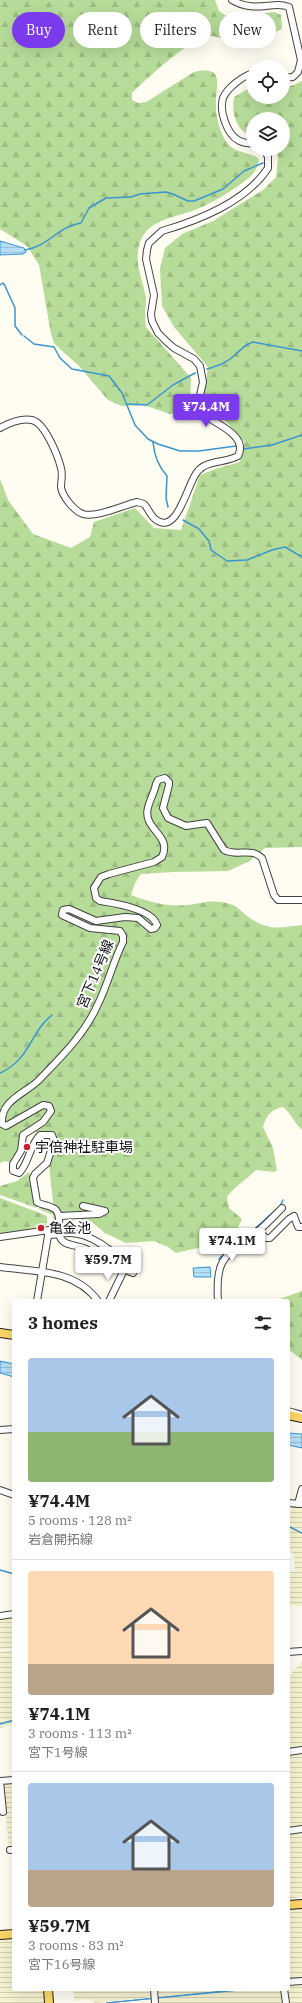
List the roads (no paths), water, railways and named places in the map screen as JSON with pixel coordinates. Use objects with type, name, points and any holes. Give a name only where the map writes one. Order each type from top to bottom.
[{"type":"main road","points":[[0,1333],[12,1335]]},
{"type":"main road","points":[[290,1415],[302,1416]]},
{"type":"main road","points":[[290,1905],[302,1904]]},
{"type":"main road","points":[[0,1935],[12,1934]]},
{"type":"main road","points":[[48,1991],[49,2003]]},
{"type":"street","points":[[232,0],[241,5],[251,6],[270,0],[279,1],[285,3],[289,7],[301,60],[298,72],[293,77],[290,77]]},
{"type":"street","points":[[246,75],[231,87],[223,99],[222,106],[227,128],[233,136],[246,143]]},
{"type":"street","points":[[0,428],[10,423],[26,420],[34,420],[39,424],[49,437],[61,468],[61,486],[65,497],[78,512],[86,515],[137,502],[144,504],[154,519],[160,522],[170,521],[174,518],[198,470],[209,464],[230,460],[238,456],[240,449],[237,439],[228,430],[201,413],[199,409],[198,398],[203,382],[200,366],[194,359],[174,348],[154,327],[151,314],[154,295],[146,259],[149,243],[162,231],[209,215],[234,200],[256,182],[268,168],[268,156]]},
{"type":"street","name":"宮下14号線","points":[[60,1216],[54,1208],[37,1202],[33,1184],[35,1174],[47,1163],[54,1144],[52,1135],[40,1135],[22,1170],[19,1173],[13,1171],[13,1164],[21,1151],[23,1135],[43,1122],[50,1114],[51,1108],[47,1105],[43,1106],[6,1126],[2,1124],[2,1115],[7,1105],[37,1082],[74,1043],[98,1005],[123,942],[123,936],[120,931],[81,926],[62,916],[63,910],[69,909],[96,921],[131,917],[143,921],[152,929],[157,925],[156,921],[142,910],[100,901],[96,898],[94,888],[101,877],[154,862],[162,857],[165,848],[164,841],[148,820],[147,813],[158,780],[165,778],[169,782],[163,808],[168,818],[186,826],[207,823],[224,850],[229,853],[252,852],[258,854],[262,858],[274,895],[278,900],[302,900]]},
{"type":"street","points":[[83,1206],[105,1211],[100,1214],[60,1216],[58,1234],[64,1242],[84,1248],[134,1274]]},
{"type":"street","points":[[218,1299],[219,1272],[223,1260],[236,1246],[258,1231],[282,1208]]},
{"type":"street","points":[[258,1231],[266,1238],[270,1238],[294,1216],[298,1227],[302,1227]]},
{"type":"street","points":[[37,1299],[48,1233]]},
{"type":"street","points":[[0,1237],[48,1233],[75,1233],[100,1244],[117,1256],[126,1266],[110,1299]]},
{"type":"street","points":[[0,1267],[42,1272],[73,1279],[87,1288],[96,1299]]},
{"type":"street","points":[[290,1412],[302,1416]]},
{"type":"street","points":[[0,1430],[12,1429]]},
{"type":"street","points":[[290,1503],[300,1504],[302,1489]]},
{"type":"street","points":[[0,1490],[12,1494]]},
{"type":"street","points":[[0,1616],[12,1614]]},
{"type":"street","points":[[290,1652],[302,1652]]},
{"type":"street","points":[[290,1752],[302,1750]]},
{"type":"street","points":[[3,1812],[0,1781],[12,1780]]},
{"type":"street","points":[[290,1831],[302,1829]]},
{"type":"street","points":[[290,1982],[302,1981]]},
{"type":"street","points":[[154,1991],[155,2003]]},
{"type":"street","points":[[284,1991],[286,2003]]},
{"type":"water","points":[[0,241],[24,248],[26,252],[23,254],[0,255]]},
{"type":"water","points":[[210,1267],[211,1277],[194,1277],[193,1268]]},
{"type":"water","points":[[0,1361],[12,1364],[12,1376],[0,1373]]},
{"type":"water","points":[[290,1433],[302,1434],[302,1448],[290,1445]]},
{"type":"water","points":[[223,1991],[231,1991],[106,2003]]},
{"type":"waterway","points":[[25,250],[41,245],[65,228],[81,223],[89,208],[106,198],[131,197],[140,194],[166,192],[188,201],[194,201],[223,189],[244,171],[263,163]]},
{"type":"waterway","points":[[0,285],[3,283],[5,286],[15,308],[15,326],[22,335]]},
{"type":"waterway","points":[[24,336],[34,344],[54,347],[60,358],[72,369],[109,376],[122,393],[135,425],[148,439],[180,451],[199,451],[236,446]]},
{"type":"waterway","points":[[207,369],[232,358],[245,346],[253,342],[302,351]]},
{"type":"waterway","points":[[127,404],[147,405],[173,385],[195,373]]},
{"type":"waterway","points":[[244,449],[272,445],[302,435]]},
{"type":"waterway","points":[[153,442],[157,460],[167,476],[166,498],[168,507]]},
{"type":"waterway","points":[[183,520],[199,529],[209,541],[211,550],[227,561],[247,560],[272,550],[285,547],[302,557]]},
{"type":"waterway","points":[[0,1073],[18,1061],[39,1029],[52,1015]]},
{"type":"waterway","points":[[248,1235],[280,1206],[283,1200]]},
{"type":"waterway","points":[[219,1259],[230,1248],[247,1236]]},
{"type":"waterway","points":[[290,1527],[302,1533]]},
{"type":"waterway","points":[[0,1570],[12,1573]]},
{"type":"waterway","points":[[0,1724],[12,1721]]},
{"type":"place","name":"宇倍神社駐車場","points":[[27,1147]]},
{"type":"place","name":"亀金池","points":[[41,1228]]}]
